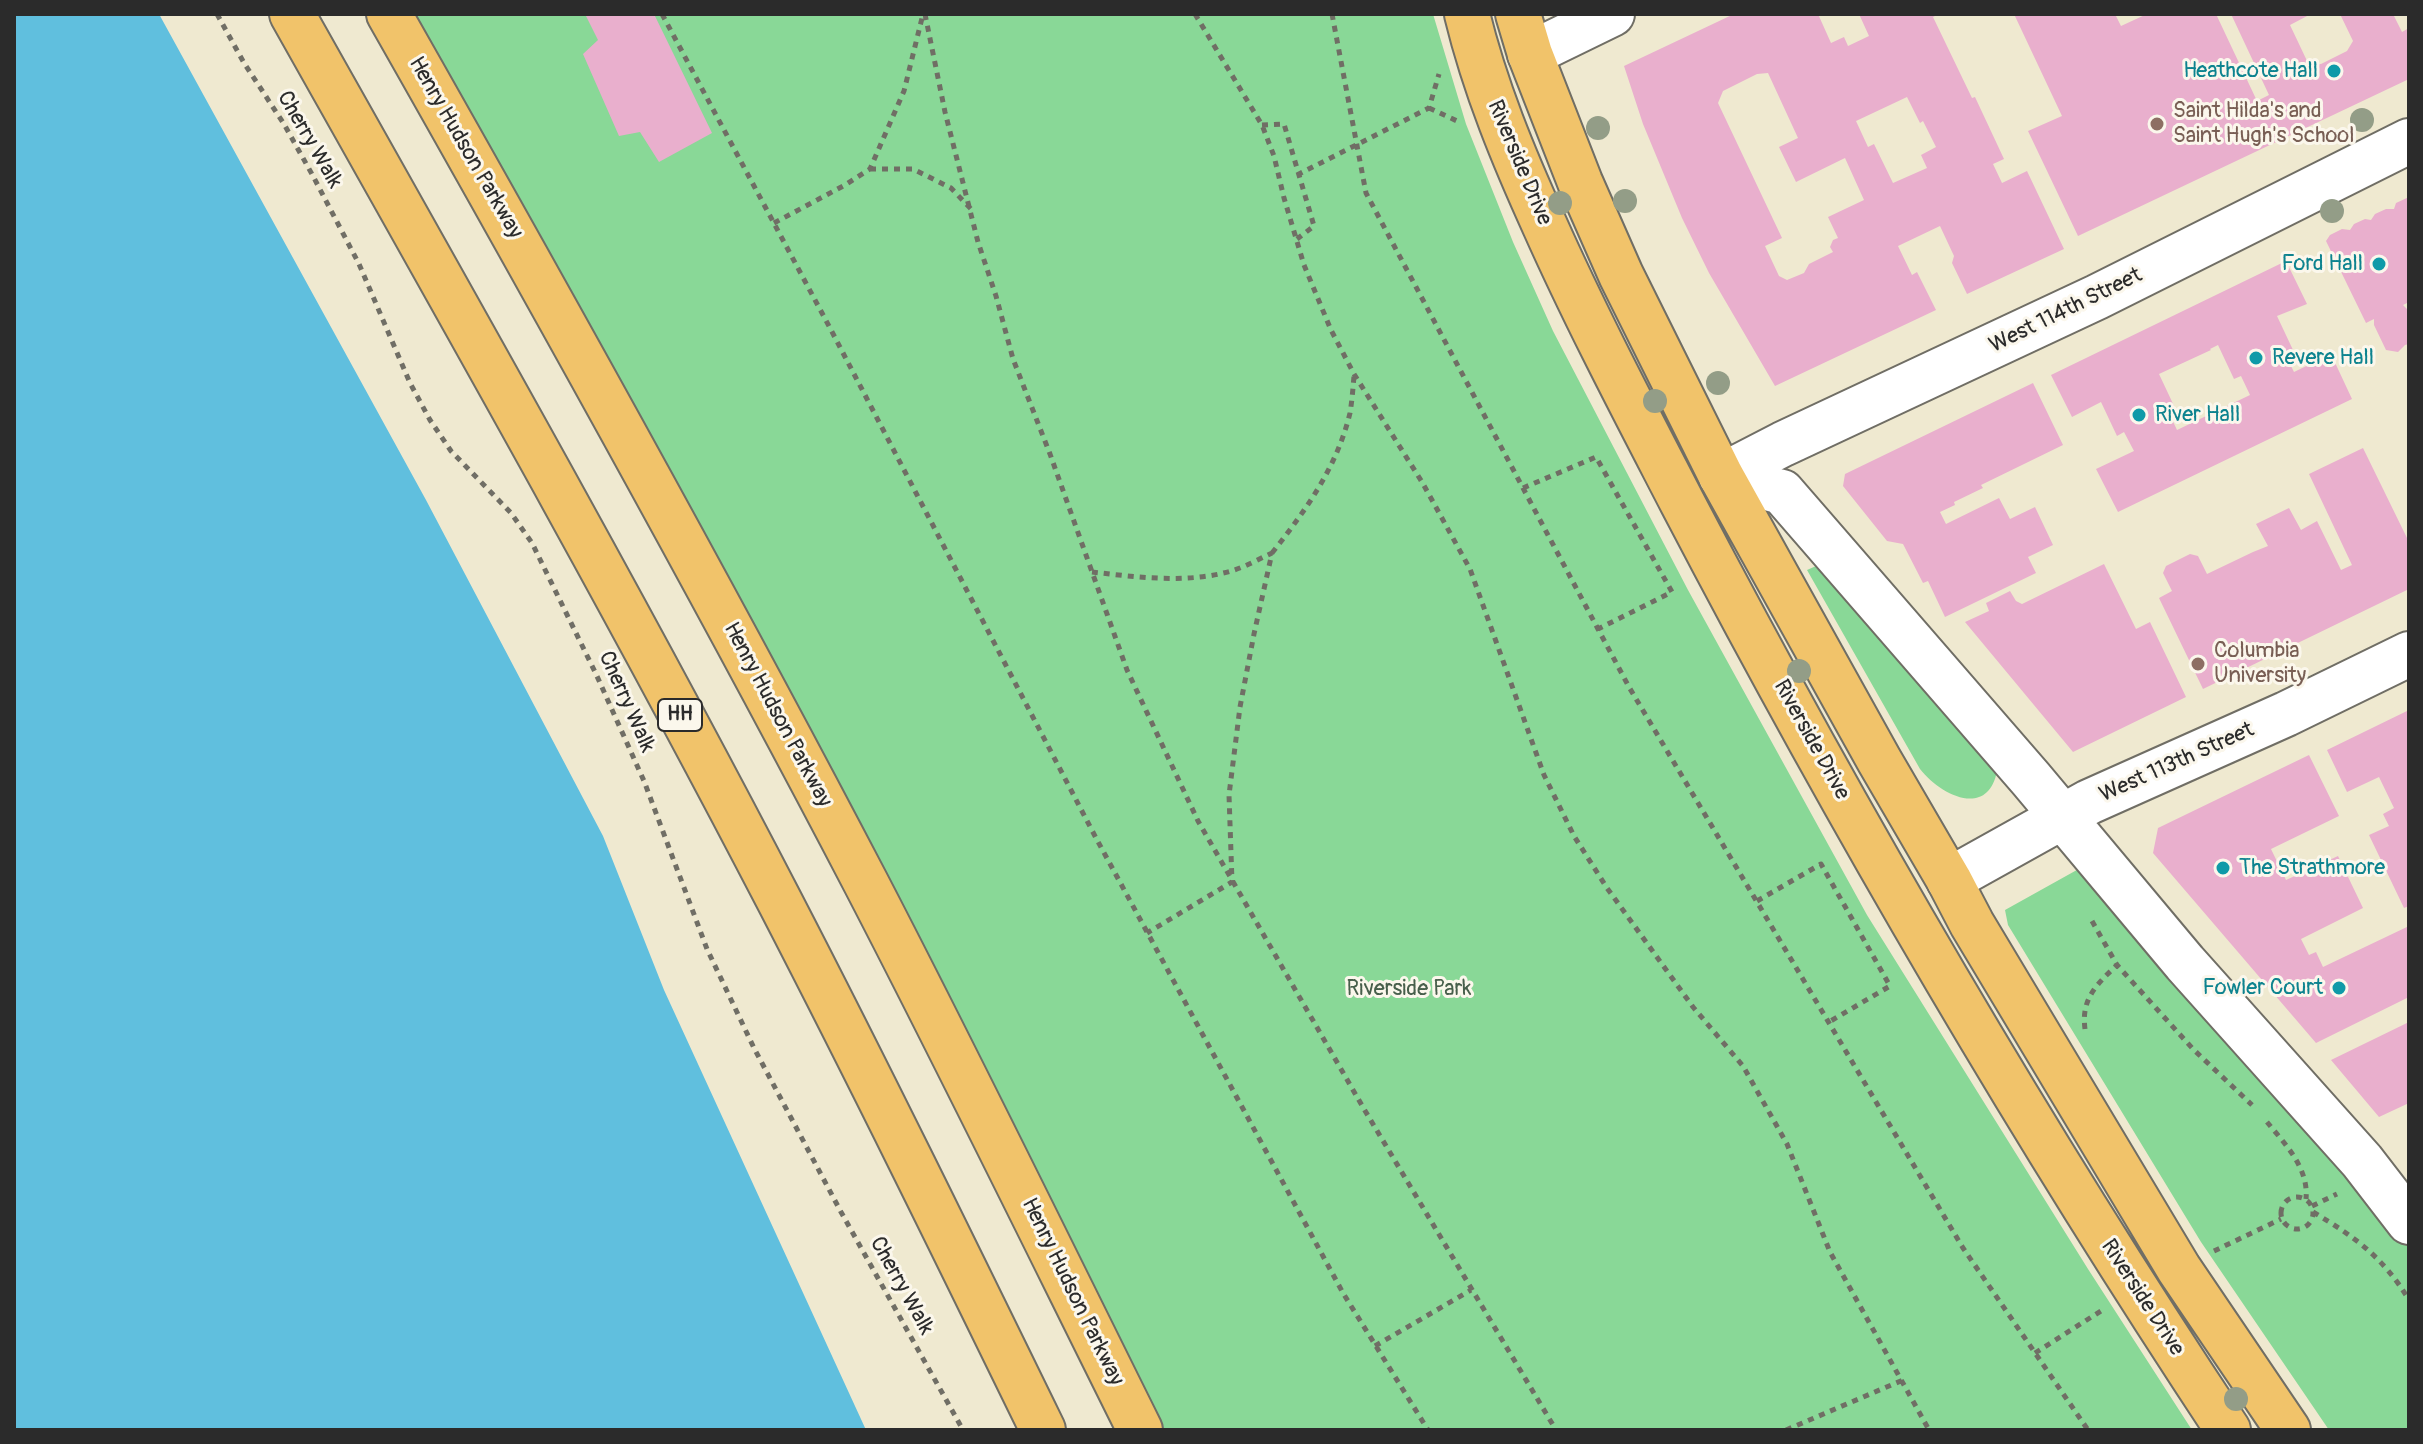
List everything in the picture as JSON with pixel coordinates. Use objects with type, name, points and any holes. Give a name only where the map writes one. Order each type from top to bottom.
[{"type":"main road","name":"HH","points":[[292,14],[554,482],[780,902],[1043,1430]]},
{"type":"main road","name":"Henry Hudson Parkway","points":[[389,14],[585,360],[762,685],[971,1088],[1140,1430]]},
{"type":"main road","name":"Riverside Drive","points":[[1467,14],[1484,78],[1531,196],[1681,500],[1903,907],[2136,1291],[2228,1430]]},
{"type":"main road","points":[[1484,78],[1524,34],[1580,182],[1621,275],[1721,476],[1972,924],[2179,1269],[2288,1430]]},
{"type":"main road","points":[[1681,500],[1721,476]]},
{"type":"main road","points":[[1903,907],[1949,880]]},
{"type":"street","points":[[1524,34],[1612,14]]},
{"type":"street","name":"West 114th Street","points":[[1721,476],[2097,297],[2409,141]]},
{"type":"street","points":[[1721,476],[1782,492],[2185,963],[2393,1172],[2409,1222]]},
{"type":"street","name":"West 113th Street","points":[[1949,880],[2061,816],[2286,714],[2409,654]]},
{"type":"path","name":"Cherry Walk","points":[[217,14],[313,176],[359,264],[410,383],[430,420],[451,451],[511,513],[532,543],[638,768],[707,949],[754,1048],[963,1430]]},
{"type":"path","points":[[662,14],[1147,933],[1343,1293],[1428,1430]]},
{"type":"path","points":[[870,169],[904,91],[924,14]]},
{"type":"path","points":[[924,14],[945,112],[1013,359],[1127,670],[1198,821],[1232,882],[1556,1430]]},
{"type":"path","points":[[1195,14],[1262,125],[1274,156],[1304,265],[1331,330],[1470,569],[1539,763],[1574,836],[1607,888],[1693,1007],[1743,1066],[1787,1144],[1830,1252],[1929,1430]]},
{"type":"path","points":[[1332,14],[1366,193],[1598,629],[1629,687],[1963,1248],[2088,1430]]},
{"type":"path","points":[[1297,175],[1429,108],[1441,69]]},
{"type":"path","points":[[1429,108],[1466,124]]},
{"type":"path","points":[[1262,125],[1284,124],[1314,226],[1297,239]]},
{"type":"path","points":[[774,223],[870,169],[913,169],[951,188],[971,210]]},
{"type":"path","points":[[1232,882],[1229,795],[1246,678],[1272,553],[1307,509],[1328,472],[1350,411],[1354,374]]},
{"type":"path","points":[[1523,488],[1605,454]]},
{"type":"path","points":[[1596,457],[1672,592],[1598,629]]},
{"type":"path","points":[[1092,572],[1140,577],[1190,577],[1230,571],[1272,553]]},
{"type":"path","points":[[1757,901],[1821,864],[1890,986],[1829,1022]]},
{"type":"path","points":[[1147,933],[1232,882]]},
{"type":"path","points":[[2086,909],[2117,965],[2193,1049],[2259,1112],[2295,1157],[2307,1190],[2306,1199]]},
{"type":"path","points":[[2085,1030],[2083,1013],[2093,990],[2117,965]]},
{"type":"path","points":[[2330,1197],[2313,1209],[2310,1223],[2300,1229],[2289,1227],[2281,1219],[2281,1208],[2286,1200],[2296,1196],[2306,1199],[2313,1209],[2373,1253],[2409,1300]]},
{"type":"path","points":[[2213,1251],[2281,1219]]},
{"type":"path","points":[[1375,1346],[1471,1290]]},
{"type":"path","points":[[2035,1353],[2112,1304]]},
{"type":"path","points":[[1786,1430],[1903,1380]]},
{"type":"green space","name":"Riverside Park","points":[[389,14],[1433,14],[1466,124],[1513,242],[1553,331],[1688,590],[1867,915],[2192,1430],[1140,1430]]},
{"type":"green space","points":[[1823,563],[1997,771],[1992,786],[1984,795],[1963,798],[1951,794],[1920,769],[1807,570]]},
{"type":"green space","points":[[2084,866],[2409,1239],[2409,1430],[2329,1430],[2201,1242],[2008,925],[2005,910]]},
{"type":"water","points":[[14,14],[159,14],[426,500],[603,836],[664,990],[866,1430],[14,1430]]},
{"type":"building","points":[[585,14],[654,14],[712,133],[659,162],[640,132],[619,136],[583,54],[598,40]]},
{"type":"building","points":[[1734,14],[1818,14],[1831,43],[1844,37],[1848,46],[1869,36],[1859,14],[1939,14],[1933,17],[2004,159],[1993,164],[2002,183],[2027,171],[2064,249],[1967,294],[1952,263],[1954,256],[1940,226],[1898,246],[1912,275],[1917,272],[1936,310],[1775,386],[1709,273],[1682,218],[1643,124],[1624,66]],"holes":[[[1768,73],[1798,138],[1779,147],[1796,182],[1845,158],[1864,200],[1828,217],[1838,238],[1833,240],[1830,247],[1833,252],[1809,264],[1804,273],[1787,280],[1779,276],[1765,246],[1782,238],[1718,103],[1723,91],[1757,74]],[[1907,97],[1936,147],[1921,155],[1927,168],[1893,183],[1874,144],[1868,147],[1856,121]]]},
{"type":"building","points":[[2014,14],[2115,14],[2121,26],[2147,14],[2216,14],[2257,101],[2269,95],[2231,14],[2311,14],[2290,25],[2308,63],[2321,64],[2347,51],[2353,41],[2340,14],[2393,14],[2402,32],[2409,28],[2409,79],[2078,236],[2028,131],[2062,116]]},
{"type":"building","points":[[2409,197],[2409,302],[2403,305],[2409,311],[2409,344],[2398,352],[2386,350],[2374,319],[2366,323],[2326,241],[2342,229],[2350,230],[2354,224],[2371,220],[2375,214],[2386,209],[2394,209],[2396,203]]},
{"type":"building","points":[[2286,261],[2307,304],[2277,316],[2293,350],[2285,354],[2294,372],[2331,354],[2352,399],[2118,512],[2096,469],[2134,451],[2124,432],[2117,436],[2101,402],[2072,417],[2051,375]],"holes":[[[2218,345],[2234,379],[2241,376],[2250,395],[2177,430],[2168,411],[2175,408],[2159,374]]]},
{"type":"building","points":[[2033,383],[2063,445],[1981,485],[1983,488],[1940,512],[1946,524],[1999,498],[2010,519],[2035,507],[2053,545],[2028,557],[2036,573],[1945,617],[1928,581],[1923,583],[1903,544],[1887,541],[1843,486],[1845,474]]},
{"type":"building","points":[[2363,448],[2409,537],[2409,589],[2203,689],[2159,598],[2172,591],[2163,573],[2166,566],[2190,554],[2198,556],[2207,574],[2268,546],[2256,524],[2289,508],[2301,530],[2317,521],[2341,570],[2352,565],[2309,474]]},
{"type":"building","points":[[2104,564],[2136,629],[2150,622],[2186,697],[2073,752],[1965,622],[1989,611],[1986,603],[2010,591],[2022,604]]},
{"type":"building","points":[[2409,710],[2409,906],[2404,908],[2369,835],[2389,826],[2383,814],[2394,808],[2379,777],[2347,792],[2327,750]]},
{"type":"building","name":"The Strathmore","points":[[2309,755],[2339,816],[2271,849],[2286,880],[2338,856],[2363,908],[2301,939],[2309,955],[2316,952],[2323,967],[2409,926],[2409,997],[2316,1043],[2153,853],[2158,828]]},
{"type":"building","name":"Fowler Court","points":[[2409,1022],[2409,1103],[2379,1117],[2331,1060]]},
{"type":"place","name":"Heathcote Hall","points":[[2334,71]]},
{"type":"place","name":"Saint Hilda's and Saint Hugh's School","points":[[2157,124]]},
{"type":"place","name":"Ford Hall","points":[[2379,264]]},
{"type":"place","name":"Revere Hall","points":[[2256,358]]},
{"type":"place","name":"River Hall","points":[[2139,415]]},
{"type":"place","name":"Columbia University","points":[[2198,664]]},
{"type":"place","name":"The Strathmore","points":[[2223,868]]},
{"type":"place","name":"Fowler Court","points":[[2339,988]]}]
